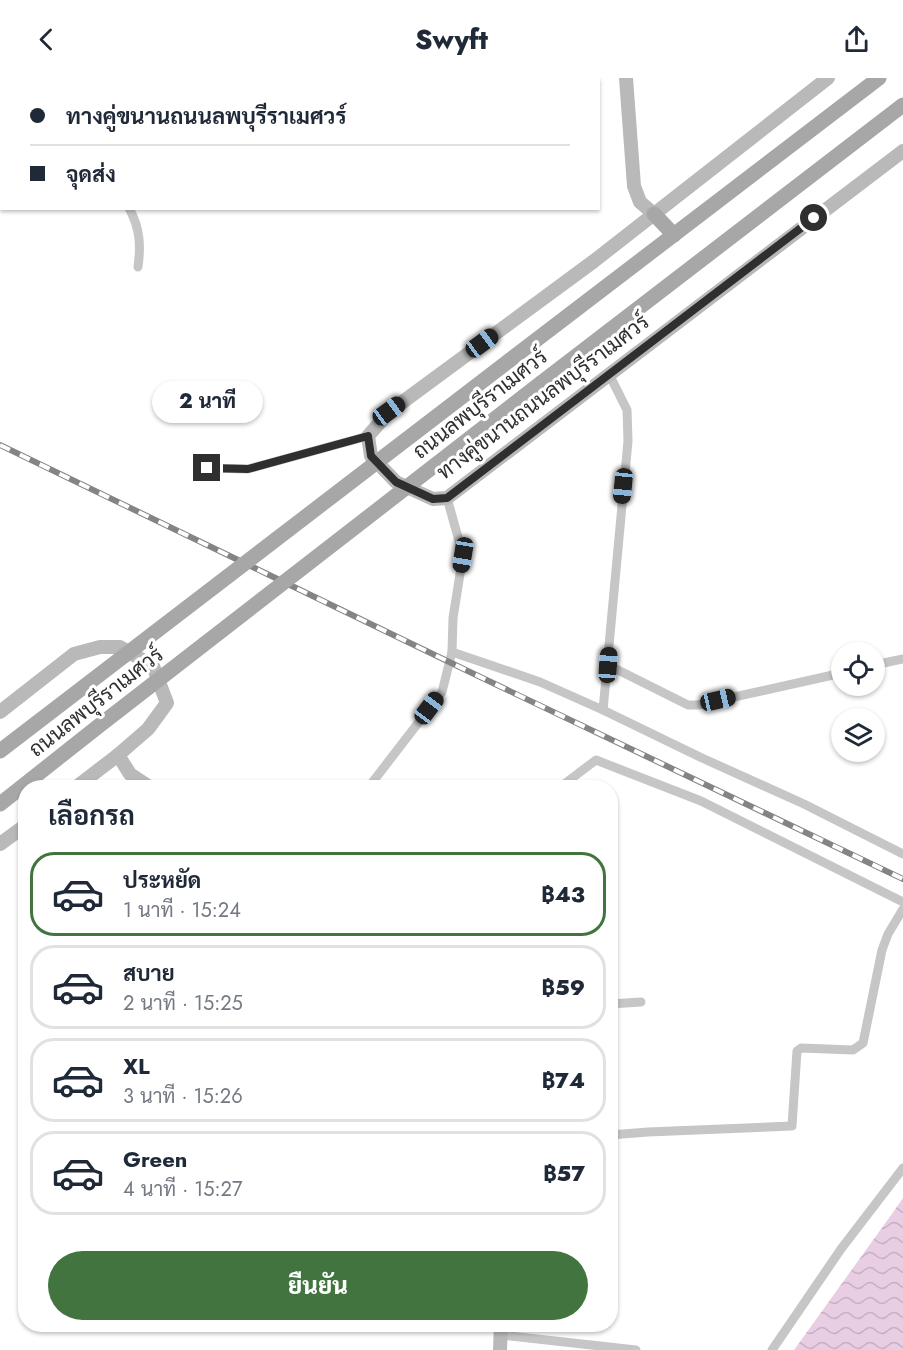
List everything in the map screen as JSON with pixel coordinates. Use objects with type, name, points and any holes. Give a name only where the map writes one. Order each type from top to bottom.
[{"type":"main road","points":[[626,78],[634,186],[640,202],[674,235]]},
{"type":"main road","points":[[368,436],[389,411],[594,261],[828,78]]},
{"type":"main road","name":"ถนนลพบุรีราเมศวร์","points":[[0,751],[879,78]]},
{"type":"main road","name":"ถนนลพบุรีราเมศวร์","points":[[30,780],[903,105]]},
{"type":"main road","name":"ทางคู่ขนานถนนลพบุรีราเมศวร์","points":[[368,436],[371,456],[396,482],[433,499],[447,498],[903,151]]},
{"type":"main road","points":[[0,712],[74,654],[100,647],[120,647],[153,666],[167,703],[148,729],[85,780]]},
{"type":"main road","points":[[118,755],[130,774],[138,780]]},
{"type":"main road","name":"ถนนลพบุรีราเมศวร์","points":[[0,804],[18,790]]},
{"type":"main road","points":[[0,844],[18,831]]},
{"type":"main road","points":[[500,1350],[501,1332]]},
{"type":"street","points":[[130,210],[140,235],[138,267]]},
{"type":"street","points":[[603,710],[628,441],[627,410],[609,374]]},
{"type":"street","points":[[207,468],[248,469],[368,436]]},
{"type":"street","points":[[374,780],[442,692],[452,652],[453,618],[463,555],[447,498]]},
{"type":"street","points":[[452,652],[540,682],[603,710],[804,804],[903,854]]},
{"type":"street","points":[[885,663],[903,659]]},
{"type":"street","points":[[608,665],[688,705],[698,705],[831,675]]},
{"type":"street","points":[[570,780],[596,760],[701,801],[903,902]]},
{"type":"street","points":[[618,1134],[792,1126],[796,1051],[801,1048],[853,1050],[863,1043],[882,950],[888,934],[903,909]]},
{"type":"street","points":[[618,1003],[641,1002]]},
{"type":"street","points":[[772,1350],[841,1248],[903,1168]]},
{"type":"street","points":[[514,1332],[636,1350]]},
{"type":"water","points":[[903,1198],[903,1350],[794,1350],[894,1211]]},
{"type":"railway","points":[[0,445],[903,879]]},
{"type":"route","points":[[207,468],[248,469],[368,436],[371,456],[396,482],[433,499],[447,498],[814,218]]}]
